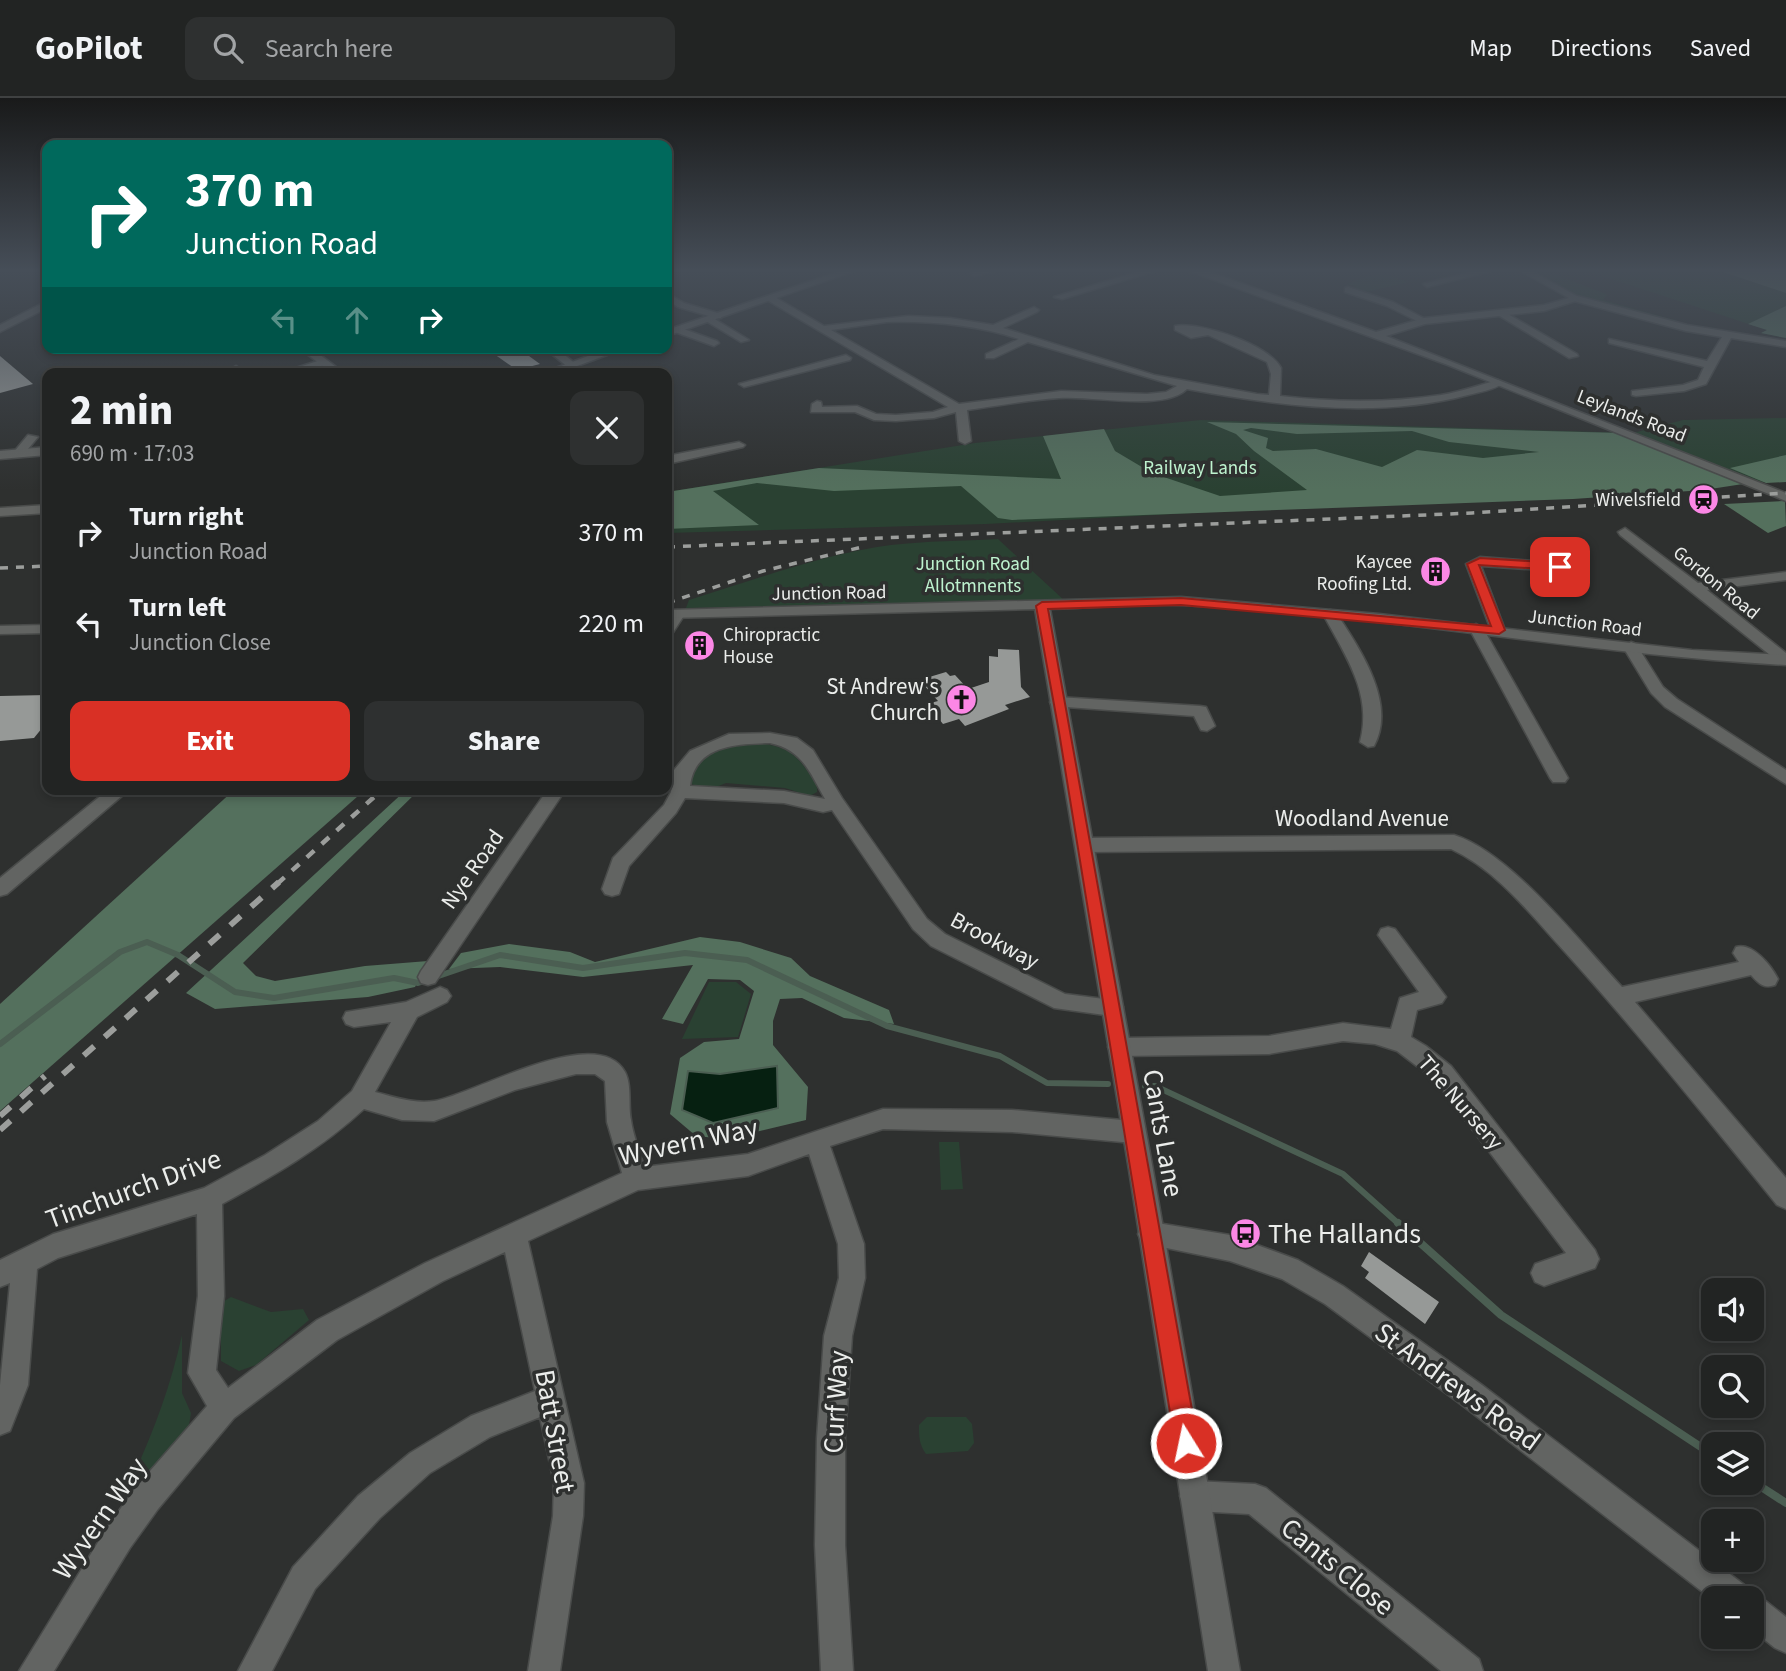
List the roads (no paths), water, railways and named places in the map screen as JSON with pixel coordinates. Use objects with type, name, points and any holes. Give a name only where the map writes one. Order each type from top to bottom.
[{"type":"street","points":[[834,342],[846,358],[868,366],[891,369]]},
{"type":"street","points":[[845,342],[959,408],[965,441]]},
{"type":"street","points":[[990,356],[1020,342]]},
{"type":"street","points":[[1039,342],[1152,377],[1275,397],[1334,401],[1413,401],[1442,398],[1499,383]]},
{"type":"street","points":[[1232,342],[1276,363],[1275,397]]},
{"type":"street","name":"Leylands Road","points":[[1396,342],[1786,497]]},
{"type":"street","points":[[1550,342],[1561,349],[1575,351]]},
{"type":"street","points":[[1618,342],[1709,365]]},
{"type":"street","points":[[1636,393],[1657,395],[1702,382],[1723,342]]},
{"type":"street","points":[[313,354],[333,368]]},
{"type":"street","points":[[557,354],[572,365]]},
{"type":"street","points":[[563,368],[604,354]]},
{"type":"street","points":[[744,384],[846,358]]},
{"type":"street","points":[[303,368],[324,362]]},
{"type":"street","points":[[817,404],[814,410],[856,409],[883,418],[934,415],[959,408],[1061,394],[1147,397],[1168,395],[1179,391],[1186,384]]},
{"type":"street","points":[[19,453],[32,438]]},
{"type":"street","points":[[672,459],[739,445]]},
{"type":"street","points":[[0,454],[42,451]]},
{"type":"street","points":[[0,512],[42,509]]},
{"type":"street","name":"Gordon Road","points":[[1625,532],[1692,588],[1786,660]]},
{"type":"street","points":[[1499,630],[1473,564],[1480,561],[1575,568]]},
{"type":"street","points":[[1692,588],[1786,576]]},
{"type":"street","name":"Junction Road","points":[[673,614],[1181,601],[1499,630],[1692,655],[1786,660]]},
{"type":"street","name":"Cants Lane","points":[[1042,606],[1224,1671]]},
{"type":"street","points":[[1330,614],[1357,664],[1373,705],[1373,729],[1368,742]]},
{"type":"street","points":[[1476,628],[1560,778]]},
{"type":"street","points":[[0,630],[42,629]]},
{"type":"street","points":[[1631,648],[1657,690],[1671,704],[1786,778]]},
{"type":"street","points":[[1059,702],[1200,711],[1207,726]]},
{"type":"street","name":"Brookway","points":[[612,889],[620,863],[662,818],[680,792],[683,770],[696,755],[729,738],[770,738],[791,742],[807,754],[836,802],[920,923],[938,940],[1062,1002],[1112,1007]]},
{"type":"street","points":[[680,792],[784,797],[823,806],[836,802]]},
{"type":"street","points":[[0,889],[114,795]]},
{"type":"street","name":"Nye Road","points":[[428,977],[553,795]]},
{"type":"street","name":"Woodland Avenue","points":[[1084,845],[1454,842],[1487,858],[1619,997],[1786,1197]]},
{"type":"street","points":[[1388,935],[1435,997],[1408,1004],[1399,1040]]},
{"type":"street","points":[[1619,997],[1756,966]]},
{"type":"street","points":[[354,1018],[409,1011],[440,996]]},
{"type":"street","name":"Tinchurch Drive","points":[[0,1274],[25,1259],[65,1243],[209,1198],[293,1151],[326,1129],[360,1098],[409,1011]]},
{"type":"street","name":"The Nursery","points":[[1119,1047],[1272,1045],[1329,1034],[1358,1032],[1399,1040],[1427,1056],[1443,1073],[1586,1259],[1544,1273]]},
{"type":"street","points":[[360,1098],[402,1110],[434,1111],[513,1081],[576,1064],[599,1065],[616,1076],[619,1122],[636,1178]]},
{"type":"street","name":"Wyvern Way","points":[[38,1670],[126,1527],[147,1498],[224,1408],[327,1330],[392,1292],[636,1178],[748,1165],[883,1119],[1012,1121],[1133,1132]]},
{"type":"street","name":"Curf Way","points":[[816,1140],[851,1244],[852,1278],[838,1336],[831,1438],[830,1545],[837,1671]]},
{"type":"street","points":[[209,1198],[211,1296],[202,1373],[224,1408]]},
{"type":"street","name":"Batt Street","points":[[514,1234],[569,1483],[568,1516],[544,1671]]},
{"type":"street","name":"St Andrews Road","points":[[1151,1234],[1230,1248],[1289,1269],[1334,1295],[1472,1395],[1720,1586]]},
{"type":"street","points":[[0,1421],[14,1385],[25,1259]]},
{"type":"street","points":[[254,1671],[304,1578],[369,1507],[420,1463],[471,1432],[551,1399]]},
{"type":"street","name":"Cants Close","points":[[1195,1496],[1255,1499],[1467,1671]]},
{"type":"street","points":[[1764,1620],[1786,1637]]},
{"type":"waterway","points":[[0,1044],[120,952],[147,942],[178,955],[235,992],[274,998],[394,978],[418,983],[500,955],[583,968],[685,953],[747,960],[887,1026],[1000,1056],[1047,1083],[1108,1084]]},
{"type":"waterway","points":[[1145,1086],[1155,1086],[1343,1174],[1400,1225]]},
{"type":"waterway","points":[[1398,1223],[1501,1315],[1701,1447]]},
{"type":"waterway","points":[[1764,1489],[1786,1503]]},
{"type":"railway","points":[[672,547],[1472,513],[1786,493]]},
{"type":"railway","points":[[672,601],[763,571],[862,547]]},
{"type":"railway","points":[[0,568],[42,566]]},
{"type":"railway","points":[[277,884],[376,795]]},
{"type":"railway","points":[[0,1130],[279,882]]},
{"type":"railway","points":[[0,1116],[45,1076]]},
{"type":"place","name":"Wivelsfield","points":[[1704,499]]},
{"type":"place","name":"Kaycee Roofing Ltd.","points":[[1435,572]]},
{"type":"place","name":"Chiropractic House","points":[[700,645]]},
{"type":"place","name":"St Andrew's Church","points":[[962,699]]},
{"type":"place","name":"The Hallands","points":[[1245,1233]]},
{"type":"park label","name":"Railway Lands","points":[[1200,467]]},
{"type":"park label","name":"Junction Road Allotmnents","points":[[973,574]]}]
